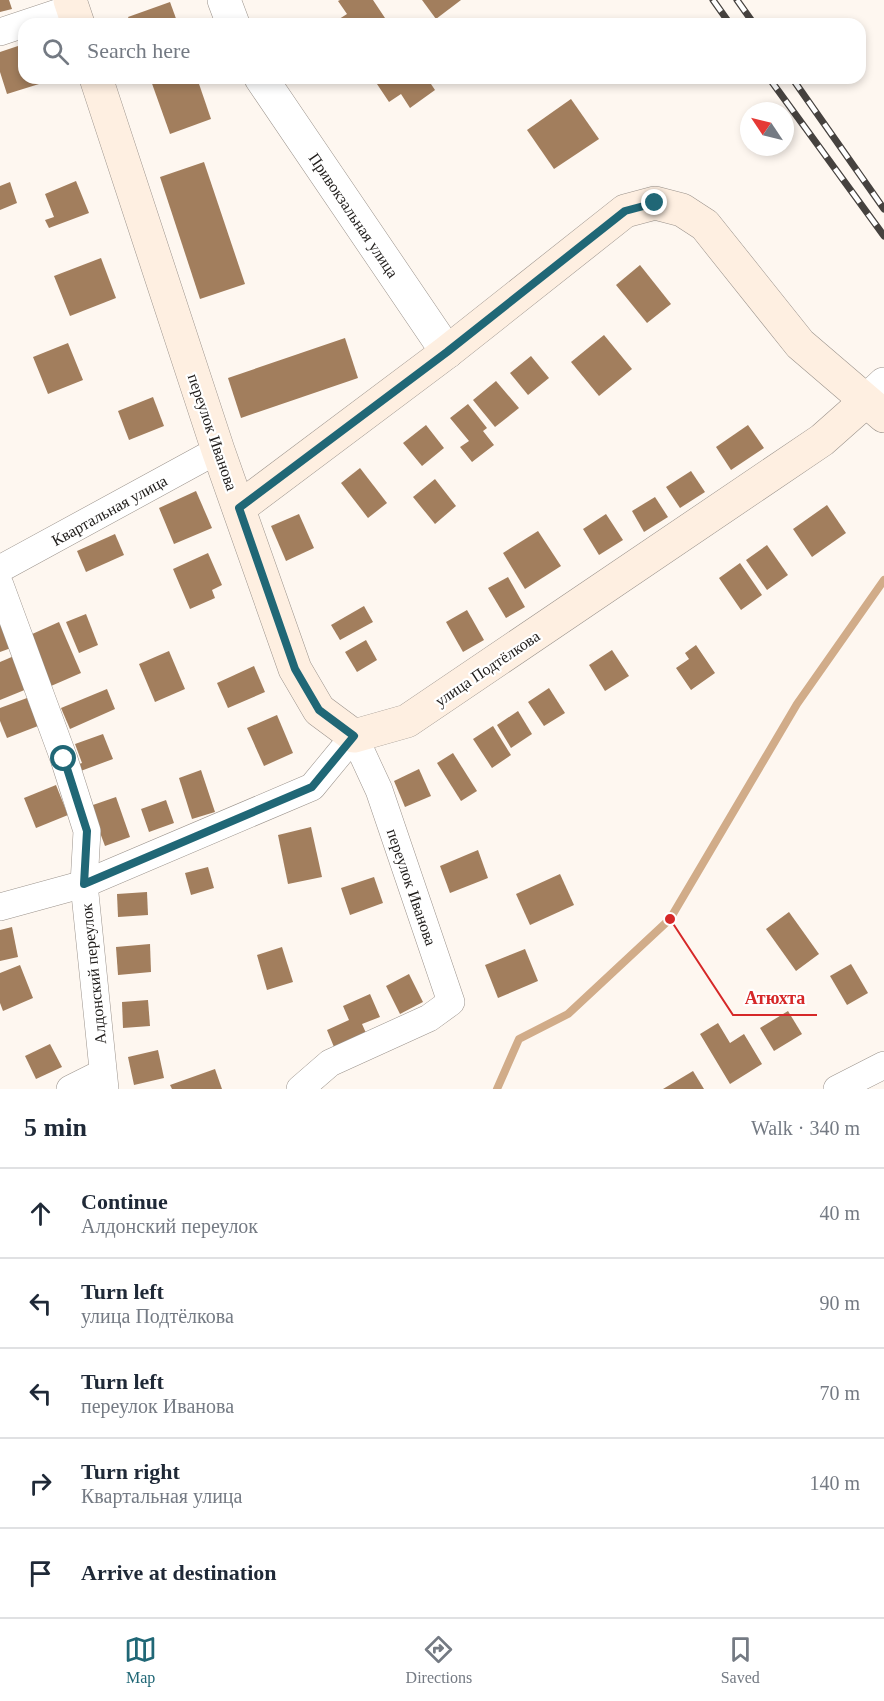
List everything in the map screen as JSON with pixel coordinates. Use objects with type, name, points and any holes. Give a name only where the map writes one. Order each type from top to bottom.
[{"type":"main road","name":"переулок Иванова","points":[[98,84],[218,450],[295,669],[319,710],[354,736]]},
{"type":"main road","points":[[239,508],[447,352],[625,211],[655,203],[682,210],[705,225],[800,344],[878,400]]},
{"type":"main road","name":"улица Подтёлкова","points":[[354,736],[407,721],[878,400]]},
{"type":"street","points":[[224,0],[231,18]]},
{"type":"street","points":[[49,18],[73,11]]},
{"type":"street","points":[[0,32],[18,27]]},
{"type":"street","name":"Привокзальная улица","points":[[265,84],[447,352]]},
{"type":"street","name":"Квартальная улица","points":[[0,569],[218,450]]},
{"type":"street","name":"Алдонский переулок","points":[[0,585],[64,759],[87,831],[84,884],[104,1081]]},
{"type":"street","points":[[0,907],[84,884],[312,787],[354,736]]},
{"type":"street","name":"переулок Иванова","points":[[300,1089],[330,1063],[429,1018],[451,1002],[379,790],[354,736]]},
{"type":"street","points":[[837,1089],[884,1065]]},
{"type":"street","points":[[70,1089],[104,1081]]},
{"type":"building","points":[[0,0],[9,0],[12,9],[0,12]]},
{"type":"building","points":[[373,0],[385,18],[341,18],[347,14],[338,1]]},
{"type":"building","points":[[422,0],[461,0],[437,18]]},
{"type":"building","points":[[170,2],[176,18],[128,18]]},
{"type":"building","points":[[18,46],[18,84],[39,84],[7,94],[0,72],[0,52]]},
{"type":"building","points":[[152,84],[199,84],[211,119],[170,134]]},
{"type":"building","points":[[377,84],[431,84],[435,90],[410,108],[401,94],[389,102]]},
{"type":"building","points":[[571,99],[599,139],[554,169],[527,130]]},
{"type":"building","points":[[204,162],[245,284],[200,299],[160,177]]},
{"type":"building","points":[[76,181],[89,213],[49,228],[45,220],[54,217],[45,194]]},
{"type":"building","points":[[10,182],[17,203],[0,210],[0,186]]},
{"type":"building","points":[[101,258],[116,298],[70,316],[54,276]]},
{"type":"building","points":[[640,265],[671,304],[647,323],[616,285]]},
{"type":"building","points":[[604,335],[632,369],[599,396],[571,362]]},
{"type":"building","points":[[345,338],[358,378],[241,418],[228,378]]},
{"type":"building","points":[[68,343],[83,380],[48,394],[33,357]]},
{"type":"building","points":[[531,356],[549,378],[528,395],[510,373]]},
{"type":"building","points":[[496,381],[519,408],[495,427],[473,400]]},
{"type":"building","points":[[153,397],[164,426],[129,440],[118,411]]},
{"type":"building","points":[[468,404],[487,428],[483,431],[494,445],[472,462],[460,447],[469,441],[450,418]]},
{"type":"building","points":[[426,425],[444,448],[422,466],[403,443]]},
{"type":"building","points":[[748,425],[764,448],[731,470],[716,447]]},
{"type":"building","points":[[360,468],[387,503],[368,518],[341,483]]},
{"type":"building","points":[[691,471],[705,492],[680,508],[666,487]]},
{"type":"building","points":[[435,479],[456,506],[435,524],[413,497]]},
{"type":"building","points":[[196,491],[212,528],[174,544],[159,508]]},
{"type":"building","points":[[655,497],[668,517],[644,532],[632,511]]},
{"type":"building","points":[[827,505],[846,533],[812,557],[793,529]]},
{"type":"building","points":[[299,514],[314,548],[286,561],[271,526]]},
{"type":"building","points":[[606,514],[623,540],[599,555],[583,529]]},
{"type":"building","points":[[538,531],[561,566],[525,589],[503,553]]},
{"type":"building","points":[[115,534],[124,555],[86,572],[77,551]]},
{"type":"building","points":[[767,545],[788,575],[767,590],[746,560]]},
{"type":"building","points":[[208,553],[222,585],[212,590],[215,598],[190,609],[173,569]]},
{"type":"building","points":[[740,563],[762,595],[741,610],[719,578]]},
{"type":"building","points":[[508,577],[525,607],[506,618],[488,588]]},
{"type":"building","points":[[364,606],[373,622],[340,640],[331,625]]},
{"type":"building","points":[[467,610],[484,640],[463,652],[446,622]]},
{"type":"building","points":[[86,614],[98,645],[79,653],[66,622]]},
{"type":"building","points":[[0,620],[11,648],[0,652]]},
{"type":"building","points":[[59,622],[81,673],[51,686],[30,635]]},
{"type":"building","points":[[366,640],[377,660],[357,672],[345,652]]},
{"type":"building","points":[[696,645],[715,673],[691,690],[676,668],[689,659],[685,653]]},
{"type":"building","points":[[612,650],[629,676],[605,691],[589,665]]},
{"type":"building","points":[[169,651],[185,689],[155,702],[139,664]]},
{"type":"building","points":[[14,656],[27,689],[0,700],[0,662]]},
{"type":"building","points":[[254,666],[265,692],[228,708],[217,683]]},
{"type":"building","points":[[549,688],[565,713],[544,726],[528,702]]},
{"type":"building","points":[[107,689],[115,709],[70,729],[61,708]]},
{"type":"building","points":[[27,698],[38,726],[7,738],[0,721],[0,708]]},
{"type":"building","points":[[518,711],[532,734],[511,748],[497,725]]},
{"type":"building","points":[[277,715],[293,753],[264,766],[247,728]]},
{"type":"building","points":[[493,726],[511,755],[492,768],[473,739]]},
{"type":"building","points":[[103,734],[113,759],[78,772],[76,765],[82,763],[75,744]]},
{"type":"building","points":[[453,753],[477,791],[461,801],[437,763]]},
{"type":"building","points":[[419,769],[431,796],[405,807],[394,781]]},
{"type":"building","points":[[201,770],[215,812],[192,819],[179,778]]},
{"type":"building","points":[[56,785],[68,815],[36,828],[24,798]]},
{"type":"building","points":[[116,797],[130,837],[105,846],[90,806]]},
{"type":"building","points":[[166,800],[174,823],[149,832],[141,809]]},
{"type":"building","points":[[311,827],[322,877],[288,884],[278,835]]},
{"type":"building","points":[[478,850],[488,878],[450,893],[440,866]]},
{"type":"building","points":[[208,867],[214,888],[191,895],[185,873]]},
{"type":"building","points":[[560,874],[574,905],[530,925],[516,894]]},
{"type":"building","points":[[374,877],[383,903],[350,915],[341,888]]},
{"type":"building","points":[[147,892],[148,915],[118,917],[117,894]]},
{"type":"building","points":[[789,912],[819,954],[796,971],[766,929]]},
{"type":"building","points":[[12,927],[18,957],[0,961],[0,930]]},
{"type":"building","points":[[150,944],[151,972],[118,975],[116,947]]},
{"type":"building","points":[[282,947],[293,982],[267,990],[257,955]]},
{"type":"building","points":[[525,949],[538,981],[498,998],[485,965]]},
{"type":"building","points":[[851,964],[868,993],[847,1005],[830,976]]},
{"type":"building","points":[[20,965],[33,998],[3,1011],[0,1003],[0,973]]},
{"type":"building","points":[[409,974],[423,1002],[400,1014],[386,986]]},
{"type":"building","points":[[370,994],[380,1017],[362,1024],[366,1033],[334,1047],[327,1030],[349,1020],[343,1006]]},
{"type":"building","points":[[148,1000],[150,1026],[123,1028],[122,1002]]},
{"type":"building","points":[[788,1011],[802,1034],[774,1051],[760,1028]]},
{"type":"building","points":[[718,1023],[730,1043],[744,1034],[762,1064],[730,1084],[700,1034]]},
{"type":"building","points":[[50,1044],[62,1067],[36,1079],[25,1056]]},
{"type":"building","points":[[158,1050],[164,1078],[134,1085],[128,1057]]},
{"type":"building","points":[[215,1069],[222,1089],[172,1089],[170,1085]]},
{"type":"building","points":[[693,1071],[704,1089],[663,1089]]},
{"type":"waterway","points":[[497,1089],[519,1039],[568,1014],[670,919],[797,704],[884,580]]},
{"type":"railway","points":[[713,0],[726,18]]},
{"type":"railway","points":[[737,0],[750,18]]},
{"type":"railway","points":[[773,84],[884,236]]},
{"type":"railway","points":[[796,84],[884,209]]},
{"type":"place","name":"Атюхта","points":[[670,919]]},
{"type":"route","points":[[64,759],[87,831],[84,884],[312,787],[354,736],[319,710],[295,669],[239,508],[447,352],[625,211],[655,203]]}]
